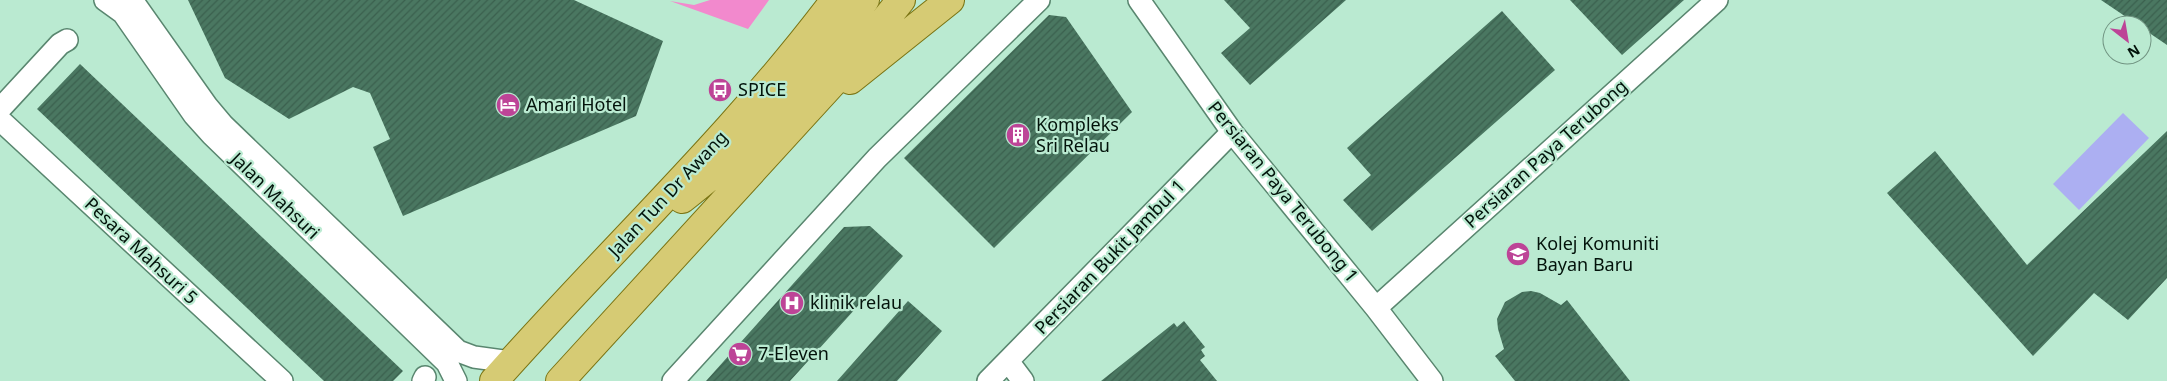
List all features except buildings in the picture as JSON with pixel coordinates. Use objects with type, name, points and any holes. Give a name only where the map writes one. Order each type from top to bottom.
[{"type":"main road","name":"Jalan Tun Dr Awang","points":[[503,371],[746,110],[803,42],[835,0]]},
{"type":"main road","points":[[608,258],[713,174],[738,151],[795,90],[865,0]]},
{"type":"main road","points":[[560,381],[849,65],[900,0]]},
{"type":"main road","points":[[792,126],[950,0]]},
{"type":"street","name":"Jalan Mahsuri","points":[[105,0],[130,5],[194,115],[212,136],[454,365]]},
{"type":"street","points":[[673,381],[877,158],[1039,0]]},
{"type":"street","name":"Persiaran Paya Terubong 1","points":[[1139,0],[1232,132],[1376,308],[1432,381]]},
{"type":"street","name":"Persiaran Paya Terubong","points":[[1376,308],[1717,0]]},
{"type":"street","points":[[0,109],[60,44],[67,40]]},
{"type":"street","name":"Pesara Mahsuri 5","points":[[0,120],[282,381]]},
{"type":"street","name":"Persiaran Bukit Jambul 1","points":[[988,381],[1232,132]]},
{"type":"street","points":[[454,365],[474,357],[503,371]]},
{"type":"street","points":[[1008,361],[1023,381]]},
{"type":"shaded area","points":[[710,0],[769,0],[748,29],[670,1],[694,5]]},
{"type":"water","points":[[2123,113],[2149,138],[2079,210],[2053,184]]},
{"type":"place","name":"SPICE","points":[[720,90]]},
{"type":"place","name":"Amari Hotel","points":[[508,105]]},
{"type":"place","name":"Kompleks Sri Relau","points":[[1018,135]]},
{"type":"place","name":"Kolej Komuniti Bayan Baru","points":[[1518,254]]},
{"type":"place","name":"klinik relau","points":[[792,303]]},
{"type":"place","name":"7-Eleven","points":[[740,354]]}]
